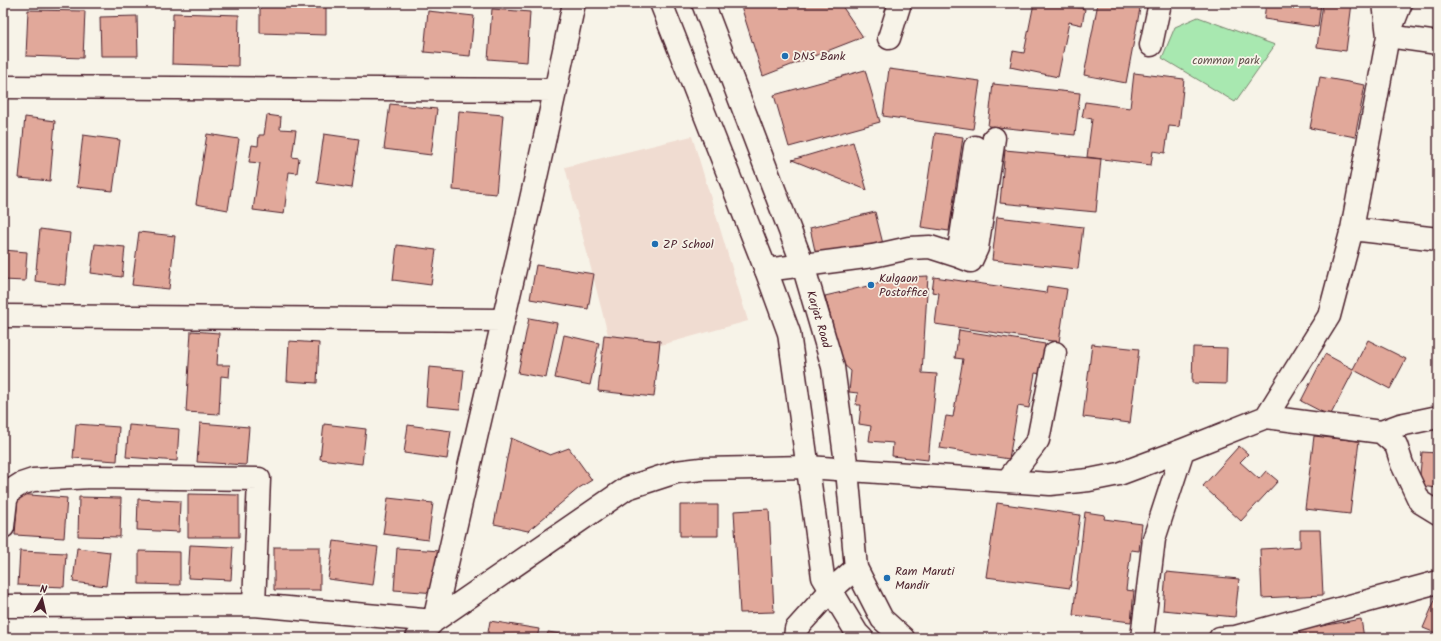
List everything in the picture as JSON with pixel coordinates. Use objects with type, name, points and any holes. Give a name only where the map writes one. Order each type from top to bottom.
[{"type":"street","points":[[434,621],[556,90],[574,3]]},
{"type":"street","points":[[661,3],[766,270],[789,333],[823,577],[857,633],[862,638]]},
{"type":"street","name":"Karjat Road","points":[[703,3],[803,265],[832,367],[847,470],[856,568],[882,619],[903,638]]},
{"type":"street","points":[[889,38],[900,3]]},
{"type":"street","points":[[1151,45],[1160,3]]},
{"type":"street","points":[[1384,3],[1388,36]]},
{"type":"street","points":[[1266,417],[1329,316],[1352,229],[1388,36],[1401,3]]},
{"type":"street","points":[[1388,36],[1438,43]]},
{"type":"street","points":[[3,87],[556,90]]},
{"type":"street","points":[[766,270],[873,256],[908,248],[930,247],[958,256],[985,143]]},
{"type":"street","points":[[1352,229],[1438,239]]},
{"type":"street","points":[[3,316],[502,320]]},
{"type":"street","points":[[1007,481],[1038,440],[1055,353]]},
{"type":"street","points":[[417,638],[434,621],[627,488],[676,472],[701,469],[808,467],[1050,484],[1089,480],[1119,474],[1266,417],[1381,432],[1400,425],[1438,417]]},
{"type":"street","points":[[1381,432],[1396,445],[1402,464],[1420,502],[1438,512]]},
{"type":"street","points":[[1142,638],[1154,539],[1183,450]]},
{"type":"street","points":[[3,527],[6,500],[10,491],[21,484],[33,480],[92,477],[259,479],[254,605]]},
{"type":"street","points":[[794,638],[796,629],[831,590],[856,568]]},
{"type":"street","points":[[1220,638],[1248,636],[1438,582]]},
{"type":"street","points":[[3,606],[254,605],[434,621]]},
{"type":"shaded area","name":"ZP School","points":[[692,136],[748,321],[614,358],[565,167]]},
{"type":"green space","name":"common park","points":[[1198,17],[1275,45],[1235,102],[1162,58],[1175,27]]},
{"type":"building","points":[[260,3],[326,3],[326,35],[260,33]]},
{"type":"building","name":"DNS Bank","points":[[740,3],[840,3],[863,37],[763,76]]},
{"type":"building","points":[[1034,3],[1054,3],[1085,9],[1082,25],[1069,22],[1058,77],[1010,67],[1013,51],[1024,53]]},
{"type":"building","points":[[1098,3],[1141,3],[1126,83],[1084,75]]},
{"type":"building","points":[[1266,3],[1321,3],[1318,27],[1264,19]]},
{"type":"building","points":[[1323,3],[1352,3],[1346,51],[1317,47]]},
{"type":"building","points":[[492,9],[530,12],[527,62],[488,59]]},
{"type":"building","points":[[28,10],[85,11],[83,58],[26,56]]},
{"type":"building","points":[[428,11],[474,16],[470,56],[424,52]]},
{"type":"building","points":[[173,13],[239,15],[238,66],[172,64]]},
{"type":"building","points":[[137,16],[138,56],[101,56],[100,17]]},
{"type":"building","points":[[889,69],[980,81],[973,129],[883,116]]},
{"type":"building","points":[[865,70],[880,122],[789,147],[774,95]]},
{"type":"building","points":[[1134,73],[1184,79],[1179,127],[1169,126],[1165,153],[1153,151],[1151,165],[1087,157],[1092,119],[1082,117],[1085,102],[1130,108]]},
{"type":"building","points":[[1320,77],[1365,85],[1355,137],[1310,128]]},
{"type":"building","points":[[1438,79],[1438,107],[1434,106]]},
{"type":"building","points":[[993,84],[1080,93],[1075,135],[988,126]]},
{"type":"building","points":[[390,104],[437,109],[431,155],[384,149]]},
{"type":"building","points":[[459,111],[503,115],[496,194],[453,190]]},
{"type":"building","points":[[267,115],[281,117],[280,129],[296,130],[292,157],[299,158],[297,173],[289,172],[284,214],[253,210],[260,163],[249,162],[252,145],[258,146],[259,135],[264,135]]},
{"type":"building","points":[[25,117],[55,121],[50,181],[19,178]]},
{"type":"building","points":[[935,133],[963,137],[949,231],[921,227]]},
{"type":"building","points":[[207,134],[239,139],[228,210],[196,204]]},
{"type":"building","points":[[324,134],[359,139],[352,188],[317,183]]},
{"type":"building","points":[[83,135],[120,140],[113,191],[77,187]]},
{"type":"building","points":[[853,142],[867,190],[792,160]]},
{"type":"building","points":[[1005,150],[1101,159],[1096,212],[1000,203]]},
{"type":"building","points":[[875,212],[883,244],[817,260],[810,228]]},
{"type":"building","points":[[997,217],[1083,227],[1078,269],[992,260]]},
{"type":"building","points":[[40,229],[70,233],[65,285],[35,281]]},
{"type":"building","points":[[139,232],[175,236],[169,289],[132,285]]},
{"type":"building","points":[[95,244],[125,247],[122,277],[91,273]]},
{"type":"building","points":[[397,245],[436,250],[431,285],[393,280]]},
{"type":"building","points":[[3,250],[27,252],[25,281],[3,280]]},
{"type":"building","points":[[536,265],[594,274],[588,309],[530,299]]},
{"type":"building","points":[[928,276],[922,373],[937,374],[928,460],[892,456],[893,443],[869,441],[871,426],[859,424],[861,405],[856,405],[858,393],[849,392],[851,371],[843,364],[825,296],[906,277]]},
{"type":"building","points":[[934,277],[1046,293],[1047,286],[1067,289],[1059,342],[935,324],[939,293],[932,292]]},
{"type":"building","points":[[529,318],[557,323],[546,378],[518,373]]},
{"type":"building","points":[[959,330],[1045,344],[1041,374],[1035,373],[1029,408],[1018,406],[1009,459],[940,448],[946,416],[953,417],[963,359],[955,358]]},
{"type":"building","points":[[191,331],[219,333],[217,365],[230,365],[229,377],[221,376],[219,414],[186,412]]},
{"type":"building","points":[[564,335],[599,343],[590,385],[555,378]]},
{"type":"building","points":[[604,335],[660,341],[654,397],[598,391]]},
{"type":"building","points":[[1368,340],[1406,359],[1390,389],[1354,370],[1330,416],[1301,401],[1325,354],[1353,369]]},
{"type":"building","points":[[289,341],[319,343],[317,383],[287,381]]},
{"type":"building","points":[[1092,344],[1139,349],[1130,423],[1083,417]]},
{"type":"building","points":[[1193,347],[1227,348],[1226,384],[1192,383]]},
{"type":"building","points":[[429,367],[464,370],[460,409],[426,406]]},
{"type":"building","points":[[200,423],[249,427],[246,465],[197,462]]},
{"type":"building","points":[[76,424],[119,427],[117,461],[73,458]]},
{"type":"building","points":[[324,424],[366,429],[362,464],[320,459]]},
{"type":"building","points":[[129,425],[179,429],[177,461],[126,457]]},
{"type":"building","points":[[408,425],[451,431],[447,459],[404,453]]},
{"type":"building","points":[[1314,436],[1359,441],[1350,514],[1305,509]]},
{"type":"building","points":[[511,438],[550,455],[569,448],[592,480],[579,488],[528,531],[494,524]]},
{"type":"building","points":[[1239,446],[1248,454],[1240,462],[1259,479],[1266,471],[1278,481],[1241,521],[1203,486]]},
{"type":"building","points":[[1422,452],[1438,453],[1438,488],[1419,486]]},
{"type":"building","points":[[18,494],[67,498],[64,538],[15,535]]},
{"type":"building","points":[[188,494],[239,495],[239,537],[188,537]]},
{"type":"building","points":[[79,497],[121,498],[120,537],[78,536]]},
{"type":"building","points":[[388,498],[433,503],[428,540],[383,534]]},
{"type":"building","points":[[138,499],[180,501],[179,532],[137,530]]},
{"type":"building","points":[[997,503],[1080,515],[1070,588],[986,577]]},
{"type":"building","points":[[680,505],[718,505],[718,536],[680,536]]},
{"type":"building","points":[[769,509],[774,612],[740,613],[734,511]]},
{"type":"building","points":[[1085,512],[1105,515],[1104,519],[1142,524],[1139,551],[1131,550],[1126,590],[1134,591],[1131,622],[1073,615]]},
{"type":"building","points":[[1300,530],[1320,530],[1323,595],[1262,598],[1260,549],[1300,547]]},
{"type":"building","points":[[334,541],[378,547],[373,585],[328,579]]},
{"type":"building","points":[[190,545],[233,547],[231,580],[188,578]]},
{"type":"building","points":[[274,547],[320,547],[320,590],[274,590]]},
{"type":"building","points":[[77,548],[110,552],[106,586],[73,582]]},
{"type":"building","points":[[397,548],[440,551],[437,593],[394,590]]},
{"type":"building","points":[[20,551],[66,553],[64,587],[18,585]]},
{"type":"building","points":[[139,551],[180,552],[180,585],[139,584]]},
{"type":"building","points":[[1166,572],[1239,579],[1235,617],[1163,610]]},
{"type":"building","points":[[1438,593],[1438,634],[1423,628]]},
{"type":"building","points":[[1361,619],[1364,638],[1301,638],[1299,630]]},
{"type":"building","points":[[490,621],[539,629],[537,638],[487,638]]},
{"type":"building","points":[[548,632],[585,638],[547,638]]},
{"type":"place","name":"DNS Bank","points":[[785,56]]},
{"type":"place","name":"ZP School","points":[[655,244]]},
{"type":"place","name":"Kulgaon Postoffice","points":[[871,285]]},
{"type":"place","name":"Ram Maruti Mandir","points":[[887,578]]}]
